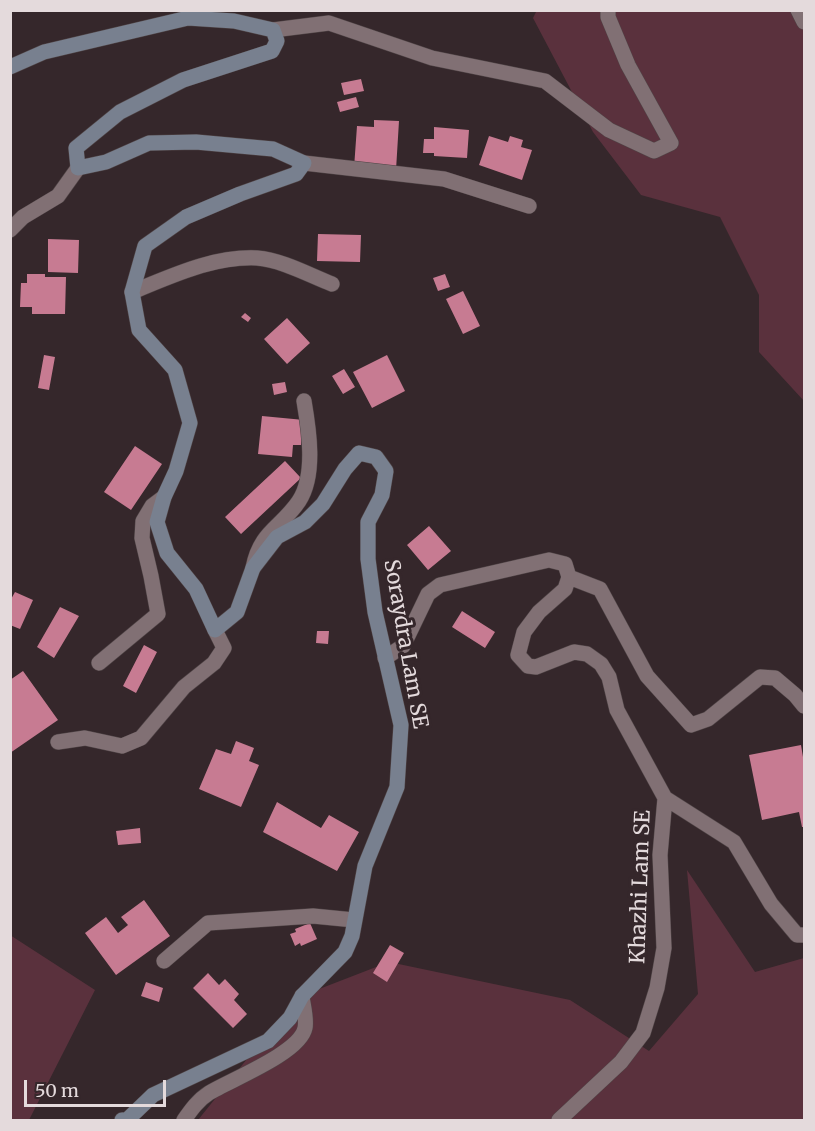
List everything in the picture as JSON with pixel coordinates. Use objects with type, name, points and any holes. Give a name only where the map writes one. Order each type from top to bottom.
[{"type":"street","points":[[10,68],[44,52],[188,18],[234,21],[273,30],[329,23],[432,58],[545,81],[609,130],[654,151],[672,143],[628,65],[608,17],[608,10]]},
{"type":"street","points":[[798,10],[804,22]]},
{"type":"street","points":[[10,230],[23,217],[58,196],[78,168],[76,148],[120,112],[183,80],[273,51],[277,41],[273,30]]},
{"type":"street","points":[[78,168],[106,162],[149,143],[196,142],[273,149],[304,163],[444,179],[529,206]]},
{"type":"street","points":[[58,742],[85,738],[122,746],[141,738],[184,687],[214,663],[224,648],[196,589],[167,552],[157,522],[164,497],[176,471],[190,423],[175,370],[139,330],[132,292],[145,246],[186,217],[240,194],[297,174],[304,163]]},
{"type":"street","points":[[132,292],[181,272],[219,262],[258,258],[280,263],[332,284]]},
{"type":"street","points":[[253,568],[256,551],[269,532],[293,508],[307,485],[308,421],[304,401]]},
{"type":"street","name":"Soraydra Lam SE","points":[[122,1120],[127,1120],[153,1095],[268,1041],[290,1018],[302,996],[345,952],[352,936],[365,866],[397,787],[401,725],[375,612],[368,559],[368,522],[382,495],[386,471],[376,457],[359,453],[345,469],[323,504],[305,522],[277,537],[253,568],[237,612],[215,630]]},
{"type":"street","points":[[99,663],[158,615],[152,576],[142,538],[143,521],[152,506],[164,497]]},
{"type":"street","points":[[385,658],[403,646],[428,594],[440,585],[549,560],[565,564],[569,577],[600,589],[647,676],[691,725],[708,718],[760,677],[775,678],[795,694],[804,706]]},
{"type":"street","name":"Khazhi Lam SE","points":[[559,1120],[621,1062],[643,1033],[657,988],[664,948],[660,855],[665,798],[617,710],[609,677],[601,664],[587,654],[574,652],[536,667],[528,666],[518,655],[524,632],[539,612],[565,589],[569,577]]},
{"type":"street","points":[[665,798],[734,842],[771,904],[797,935],[804,935]]},
{"type":"street","points":[[164,961],[208,924],[313,916],[354,920]]},
{"type":"street","points":[[184,1120],[192,1108],[208,1094],[264,1066],[297,1042],[306,1029],[302,996]]},
{"type":"shaded area","points":[[537,10],[804,11],[804,401],[759,352],[759,295],[720,217],[641,195],[593,132],[533,18]]},
{"type":"shaded area","points":[[687,870],[755,972],[804,958],[804,1120],[198,1120],[296,998],[389,962],[570,1000],[649,1051],[698,994]]},
{"type":"shaded area","points":[[10,935],[95,990],[29,1120],[11,1120]]},
{"type":"building","points":[[361,79],[364,91],[344,95],[341,83]]},
{"type":"building","points":[[356,97],[359,107],[340,112],[337,102]]},
{"type":"building","points":[[374,120],[399,121],[396,170],[354,168],[357,126],[374,127]]},
{"type":"building","points":[[434,127],[469,130],[467,158],[423,153],[424,139],[434,139]]},
{"type":"building","points":[[489,136],[508,142],[510,136],[523,140],[521,147],[532,150],[522,180],[479,165]]},
{"type":"building","points":[[318,234],[361,235],[360,262],[317,261]]},
{"type":"building","points":[[48,239],[79,240],[78,273],[48,272]]},
{"type":"building","points":[[27,274],[66,277],[65,314],[32,314],[32,307],[20,307],[21,283],[27,283]]},
{"type":"building","points":[[445,274],[450,287],[438,291],[433,278]]},
{"type":"building","points":[[463,291],[480,326],[463,334],[446,299]]},
{"type":"building","points":[[245,313],[251,318],[248,322],[241,317]]},
{"type":"building","points":[[287,318],[310,343],[287,364],[264,339]]},
{"type":"building","points":[[44,355],[55,357],[49,390],[38,388]]},
{"type":"building","points":[[387,355],[405,391],[372,408],[353,372]]},
{"type":"building","points":[[344,369],[355,387],[343,394],[332,376]]},
{"type":"building","points":[[285,382],[287,392],[274,395],[272,384]]},
{"type":"building","points":[[262,416],[304,420],[301,445],[293,445],[292,457],[258,454]]},
{"type":"building","points":[[135,446],[162,464],[131,510],[104,492]]},
{"type":"building","points":[[285,461],[301,478],[241,534],[225,517]]},
{"type":"building","points":[[429,526],[451,551],[428,570],[407,545]]},
{"type":"building","points":[[15,592],[33,600],[20,629],[10,625],[10,601]]},
{"type":"building","points":[[60,607],[79,616],[54,658],[37,647]]},
{"type":"building","points":[[462,611],[495,632],[485,648],[452,627]]},
{"type":"building","points":[[317,631],[329,631],[328,644],[316,643]]},
{"type":"building","points":[[144,645],[157,652],[136,693],[123,686]]},
{"type":"building","points":[[23,671],[58,720],[10,753],[10,680]]},
{"type":"building","points":[[236,741],[254,748],[249,761],[259,765],[241,807],[199,789],[216,749],[231,754]]},
{"type":"building","points":[[801,745],[804,763],[804,827],[802,827],[799,812],[762,820],[749,755]]},
{"type":"building","points":[[277,802],[321,828],[329,815],[359,832],[337,871],[263,832]]},
{"type":"building","points":[[140,828],[141,843],[118,845],[116,831]]},
{"type":"building","points":[[144,900],[170,936],[116,975],[85,933],[106,917],[118,933],[128,925],[121,917]]},
{"type":"building","points":[[310,923],[317,939],[301,946],[300,943],[295,946],[290,934],[296,932],[295,929]]},
{"type":"building","points":[[390,945],[404,953],[387,982],[373,973]]},
{"type":"building","points":[[208,973],[219,985],[225,979],[239,994],[234,1000],[247,1014],[233,1028],[193,988]]},
{"type":"building","points":[[146,982],[163,988],[159,1002],[141,996]]}]
